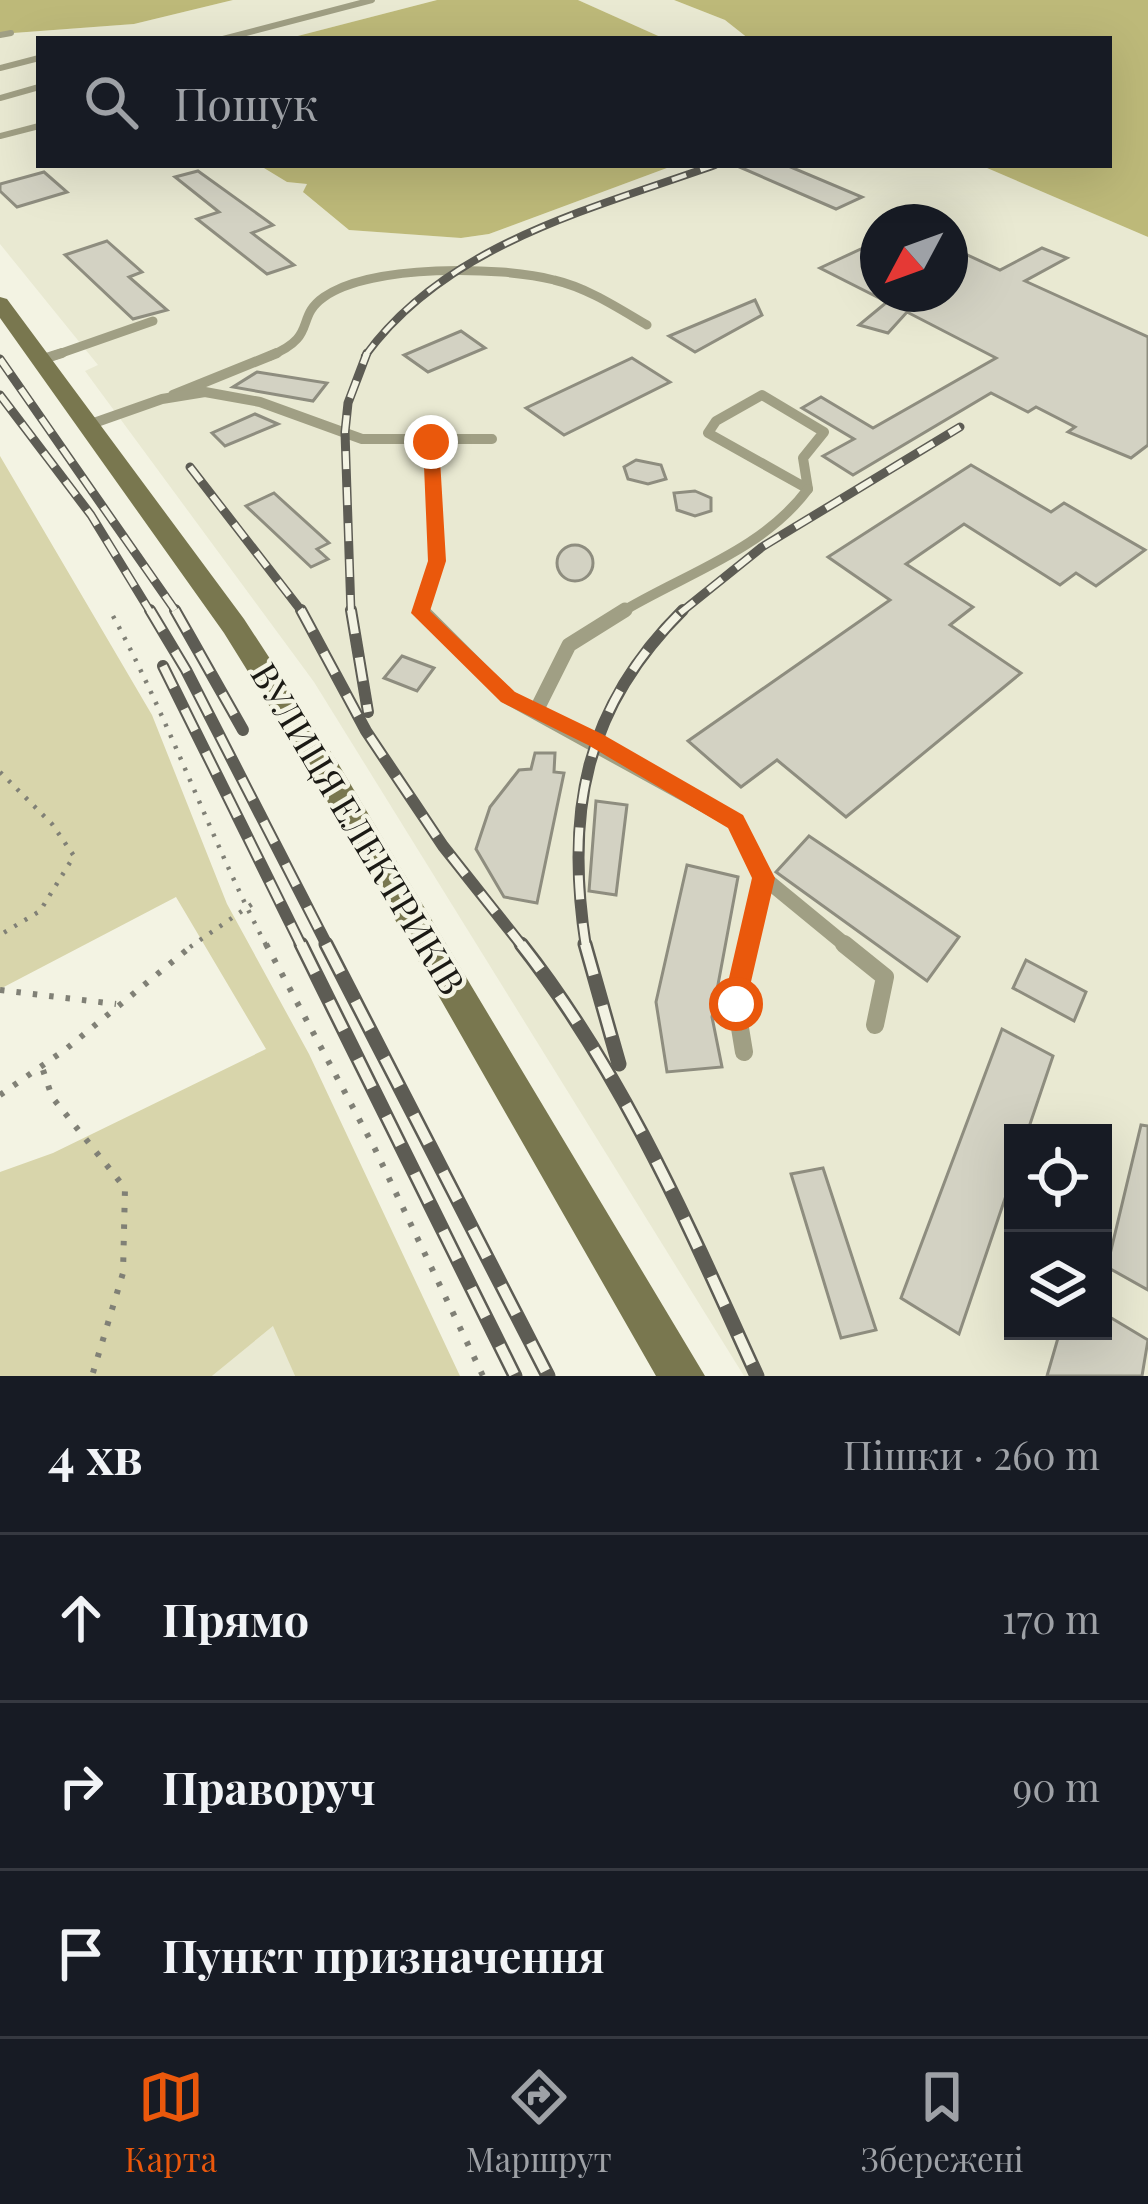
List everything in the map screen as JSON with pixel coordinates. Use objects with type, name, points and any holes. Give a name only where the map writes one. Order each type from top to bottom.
[{"type":"street","name":"ВУЛИЦЯ ЕЛЕКТРИКІВ","points":[[0,303],[234,626],[325,769],[682,1376]]},
{"type":"lane","points":[[234,36],[372,0]]},
{"type":"lane","points":[[0,35],[11,33]]},
{"type":"lane","points":[[0,68],[36,59]]},
{"type":"lane","points":[[0,98],[36,88]]},
{"type":"lane","points":[[0,136],[36,127]]},
{"type":"lane","points":[[91,424],[296,345],[310,311],[334,290],[396,278],[515,272],[584,290],[647,325]]},
{"type":"lane","points":[[43,359],[153,321]]},
{"type":"lane","points":[[173,395],[210,392],[269,404],[347,436],[431,442],[492,440]]},
{"type":"lane","points":[[536,711],[569,645],[671,582],[739,551],[793,509],[808,489],[803,458],[824,432],[762,394],[716,421],[708,433],[808,489]]},
{"type":"lane","points":[[431,442],[437,561],[420,613],[508,697],[735,822],[764,878],[885,977],[875,1025]]},
{"type":"lane","points":[[744,1052],[736,1004],[764,878]]},
{"type":"path","points":[[112,616],[153,690],[171,743],[246,908],[375,1149],[484,1376]]},
{"type":"path","points":[[0,772],[43,821],[66,835],[74,856],[40,911],[0,935]]},
{"type":"path","points":[[0,1095],[43,1070],[205,931],[258,900]]},
{"type":"path","points":[[0,990],[116,1004]]},
{"type":"path","points":[[43,1070],[52,1097],[125,1188],[123,1273],[92,1376]]},
{"type":"shaded area","points":[[0,0],[233,0],[134,24],[0,34]]},
{"type":"shaded area","points":[[233,0],[437,0],[298,36],[36,36],[36,168],[264,168],[287,182],[307,184],[304,193],[349,230],[461,238],[489,234],[667,168],[987,168],[1148,237],[1148,1376],[744,1376],[314,682],[85,371],[98,365],[0,244],[0,34],[134,24]]},
{"type":"shaded area","points":[[437,0],[578,0],[658,36],[298,36]]},
{"type":"shaded area","points":[[578,0],[674,0],[725,20],[745,36],[658,36]]},
{"type":"shaded area","points":[[674,0],[1148,0],[1148,237],[987,168],[1112,168],[1112,36],[745,36],[725,20]]},
{"type":"shaded area","points":[[264,168],[667,168],[489,234],[461,238],[349,230],[303,192],[307,184],[287,182]]},
{"type":"shaded area","points":[[0,456],[152,715],[227,904],[309,1054],[460,1376],[295,1376],[273,1326],[212,1376],[0,1376],[0,1172],[53,1153],[266,1049],[176,897],[0,989]]},
{"type":"shaded area","points":[[274,1325],[295,1376],[212,1376]]},
{"type":"building","points":[[742,168],[793,168],[862,197],[836,209]]},
{"type":"building","points":[[198,171],[273,225],[252,233],[294,265],[267,274],[197,219],[219,212],[175,177]]},
{"type":"building","points":[[44,172],[67,192],[17,207],[0,191],[0,184]]},
{"type":"building","points":[[107,241],[142,272],[129,277],[167,310],[133,319],[65,255]]},
{"type":"building","points":[[1042,248],[1067,258],[1025,281],[1148,337],[1148,445],[1131,458],[1068,432],[1075,427],[1036,407],[1028,412],[991,393],[853,475],[823,456],[854,439],[802,408],[821,397],[873,428],[996,358],[907,312],[968,312],[968,255],[1000,270]]},
{"type":"building","points":[[860,249],[860,288],[820,268]]},
{"type":"building","points":[[755,300],[762,315],[695,352],[669,336]]},
{"type":"building","points":[[875,312],[907,312],[888,333],[859,325]]},
{"type":"building","points":[[461,331],[485,348],[428,372],[404,355]]},
{"type":"building","points":[[632,358],[670,382],[564,435],[526,408]]},
{"type":"building","points":[[257,372],[327,383],[313,401],[233,387]]},
{"type":"building","points":[[255,414],[278,424],[225,446],[212,433]]},
{"type":"building","points":[[636,460],[661,465],[666,479],[648,484],[628,479],[624,467]]},
{"type":"building","points":[[971,465],[1051,512],[1064,503],[1145,550],[1096,586],[1076,573],[1060,585],[964,524],[906,564],[973,607],[950,625],[1021,673],[846,817],[777,760],[741,787],[688,741],[890,600],[828,557]]},
{"type":"building","points":[[695,491],[711,498],[711,511],[695,516],[677,510],[674,493]]},
{"type":"building","points":[[274,493],[329,543],[317,549],[328,559],[311,567],[246,506]]},
{"type":"building","points":[[575,545],[588,550],[593,563],[588,576],[575,581],[562,576],[557,563],[562,550]]},
{"type":"building","points":[[402,656],[434,668],[417,691],[384,678]]},
{"type":"building","points":[[535,753],[555,753],[554,772],[564,773],[537,903],[504,897],[476,849],[490,807],[519,770],[531,769]]},
{"type":"building","points":[[596,801],[627,805],[616,895],[589,891]]},
{"type":"building","points":[[809,836],[959,937],[927,981],[776,872]]},
{"type":"building","points":[[687,865],[738,877],[712,1017],[722,1067],[667,1072],[656,1002]]},
{"type":"building","points":[[1026,960],[1086,992],[1074,1021],[1013,988]]},
{"type":"building","points":[[1002,1029],[1053,1056],[1030,1124],[1004,1124],[1004,1202],[959,1334],[901,1298]]},
{"type":"building","points":[[1141,1125],[1148,1126],[1148,1290],[1112,1270],[1112,1246]]},
{"type":"building","points":[[823,1168],[876,1330],[841,1338],[791,1174]]},
{"type":"building","points":[[1112,1318],[1148,1340],[1142,1376],[1047,1376],[1057,1340],[1112,1340]]},
{"type":"railway","points":[[367,354],[398,317],[479,258],[571,215],[706,168]]},
{"type":"railway","points":[[351,613],[345,432],[348,403],[367,354]]},
{"type":"railway","points":[[0,359],[175,611]]},
{"type":"railway","points":[[0,395],[91,515],[151,613]]},
{"type":"railway","points":[[681,612],[762,547],[960,427]]},
{"type":"railway","points":[[190,467],[302,611]]},
{"type":"railway","points":[[150,610],[186,670],[328,947]]},
{"type":"railway","points":[[351,610],[368,712]]},
{"type":"railway","points":[[175,611],[243,730]]},
{"type":"railway","points":[[302,611],[366,731],[443,846],[523,947]]},
{"type":"railway","points":[[586,947],[578,852],[590,765],[603,724],[623,685],[681,612]]},
{"type":"railway","points":[[163,666],[302,947]]},
{"type":"railway","points":[[301,944],[515,1376]]},
{"type":"railway","points":[[326,944],[548,1376]]},
{"type":"railway","points":[[521,944],[623,1098],[757,1376]]},
{"type":"railway","points":[[585,944],[619,1064]]},
{"type":"route","points":[[431,442],[437,561],[420,613],[508,697],[595,740],[735,822],[764,878],[736,1004]]}]
